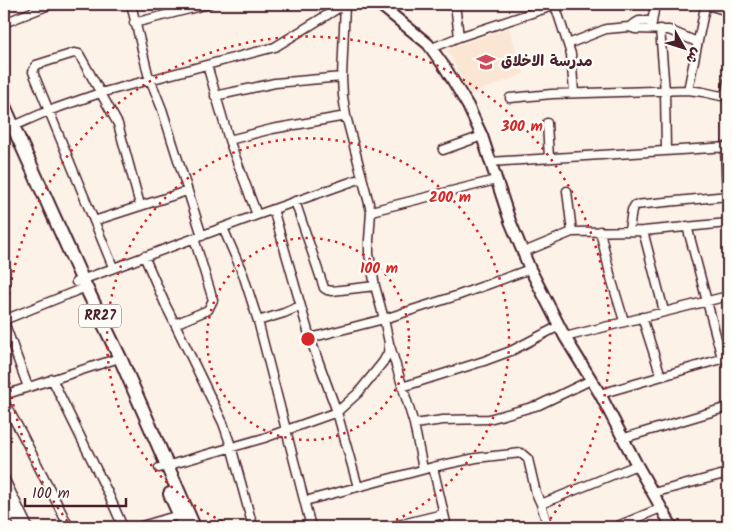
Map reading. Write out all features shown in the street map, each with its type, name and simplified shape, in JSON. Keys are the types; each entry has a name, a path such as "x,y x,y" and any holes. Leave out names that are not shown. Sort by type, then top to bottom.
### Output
{"highway":[{"name":"RR27","path":"4,106 8,126 81,284 113,360 163,467 194,527"},
{"name":"RR27","path":"81,284 121,360 182,521"}],"street":[{"path":"27,4 30,13"},
{"path":"4,23 52,4"},
{"path":"131,4 134,23 150,80 162,109 187,191 212,300 208,310 175,324"},
{"path":"134,23 209,4"},
{"path":"8,126 100,93 275,46 345,4"},
{"path":"345,4 342,76 346,116 372,211 368,240 369,254 389,343 414,424 423,469"},
{"path":"379,4 432,48 464,99 482,136 510,221 530,269 565,337 600,394 672,527"},
{"path":"455,4 458,36"},
{"path":"432,48 458,36 557,4 573,67 574,93"},
{"path":"651,30 655,4"},
{"path":"688,90 705,7 707,5 723,8"},
{"path":"568,44 606,29 629,27 640,21 652,21"},
{"path":"629,27 635,30 660,29 676,32 697,42"},
{"path":"660,29 665,91 666,150"},
{"path":"113,267 33,72 36,65 76,53 79,54 118,124 140,205"},
{"path":"206,65 229,140 257,215"},
{"path":"215,96 275,83 342,76"},
{"path":"510,98 574,93 688,90 721,96 726,92 728,81"},
{"path":"229,140 272,129 346,116"},
{"path":"547,122 549,158"},
{"path":"443,150 482,136"},
{"path":"490,162 726,147 728,196 635,205 632,210 629,230"},
{"path":"28,387 4,321 113,267 362,178"},
{"path":"372,211 496,180"},
{"path":"94,221 187,191"},
{"path":"567,191 572,232"},
{"path":"295,201 324,288 332,291 375,286"},
{"path":"272,209 310,338 337,412 358,487"},
{"path":"524,252 572,232 643,231 728,223"},
{"path":"600,394 725,358 707,302 687,226"},
{"path":"223,228 243,274 258,321 311,527"},
{"path":"600,231 624,321"},
{"path":"643,231 664,311"},
{"path":"144,256 212,400 231,446 253,527"},
{"path":"310,338 384,319 459,295 530,269"},
{"path":"565,337 728,296"},
{"path":"258,321 300,306"},
{"path":"642,318 661,376"},
{"path":"402,387 484,361 559,326"},
{"path":"163,467 264,438 337,412 358,393 383,362 388,353 389,343"},
{"path":"4,395 52,378 113,360"},
{"path":"52,378 123,527"},
{"path":"414,424 443,420 488,419 539,405 592,380"},
{"path":"4,402 69,527"},
{"path":"624,438 728,407"},
{"path":"304,501 423,469 476,458 520,453 528,460 536,493 548,526 537,527"},
{"path":"541,504 637,465"},
{"path":"433,467 447,527"},
{"path":"653,493 728,473"},
{"path":"4,478 28,527"},
{"path":"4,493 20,527"},
{"path":"615,527 661,508"},
{"path":"390,527 444,514"},
{"path":"138,527 182,521"}],"shaded area":[{"name":"مدرسة الاخلاق","path":"509,28 524,74 470,94 447,49"}],"place":[{"name":"مدرسة الاخلاق","path":"486,62"}]}
